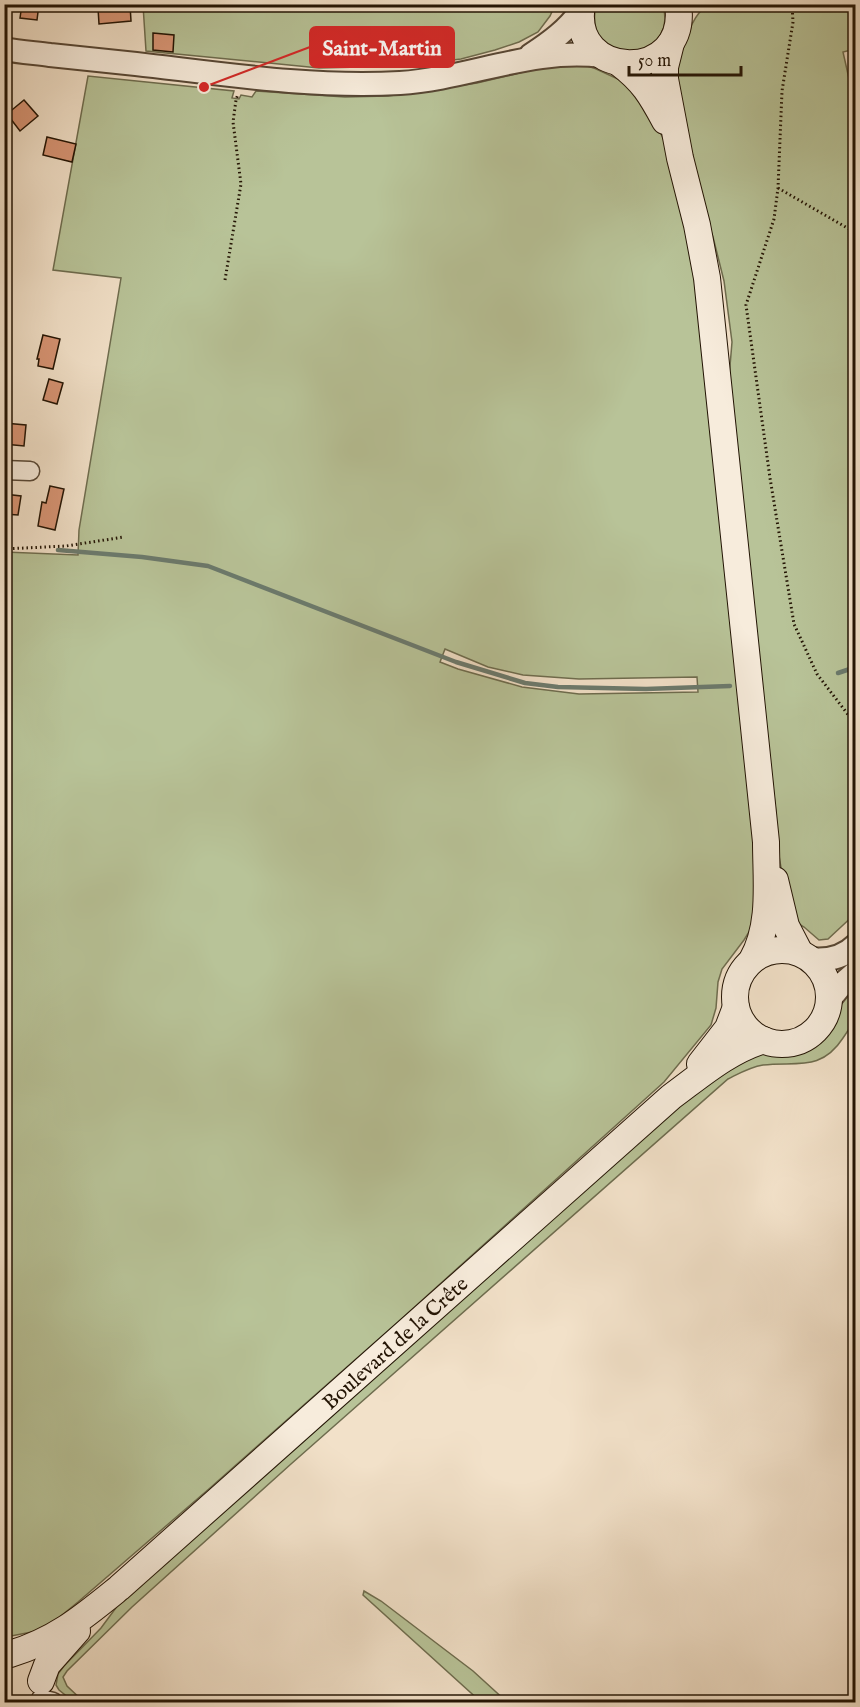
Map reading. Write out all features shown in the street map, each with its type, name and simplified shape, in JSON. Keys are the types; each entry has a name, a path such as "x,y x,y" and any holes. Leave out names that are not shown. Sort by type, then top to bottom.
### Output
{"main road":[{"path":"582,8 583,31 588,41 610,60 634,75 652,97 666,123 680,158"},
{"path":"610,60 639,64 648,61 664,50 680,18"},
{"path":"680,18 665,67 665,79 680,158 697,225 708,289 766,842 764,926 757,950 739,977 735,997 736,1007 743,1024 764,1040 780,1044 803,1039 816,1029 825,1016 829,1000 826,982 817,965 805,956 786,926 766,842"},
{"path":"752,960 760,955 780,950 805,956"},
{"name":"Boulevard de la Crête","path":"671,1097 720,1040 728,1028 736,1007"},
{"name":"Boulevard de la Crête","path":"7,1654 32,1647 85,1616 671,1097 725,1057 748,1045 764,1040"},
{"name":"Boulevard de la Crête","path":"44,1696 47,1665 119,1588"},
{"name":"Boulevard de la Crête","path":"7,1654 21,1657 37,1670 44,1696"}],"street":[{"path":"523,59 553,41 571,25 582,8"},
{"path":"4,48 247,76 363,84 432,80 523,59 567,53 610,60"},
{"path":"4,470 30,471"},
{"path":"805,956 834,958 848,952 855,945"},
{"path":"829,1000 855,972"}],"path":[{"path":"792,4 793,22 782,91 778,188 774,219 746,305 770,478 794,624 817,674 855,725"},
{"path":"225,280 241,184 233,122 236,100 247,76"},
{"path":"778,188 855,233"},
{"path":"4,549 66,546 124,537"}],"green space":[{"path":"143,5 555,5 538,32 519,42 495,50 461,59 403,66 319,68 146,51"},
{"path":"596,5 662,5 664,27 657,41 644,50 633,52 612,47 604,43 598,34 595,22"},
{"path":"711,5 855,5 855,49 843,52 856,110 856,913 828,939 819,940 796,922 786,898 774,825 776,813 728,390 732,342 724,281 704,212 675,71 695,18"},
{"path":"579,64 618,79 646,100 669,152 692,250 757,837 754,924 722,969 711,1025 664,1082 399,1321 78,1602 51,1624 37,1631 6,1637 5,552 78,555 79,530 121,278 53,270 88,76 234,91 232,98 239,99 241,95 252,97 256,91 345,97 388,96 477,83 540,68","holes":["445,649 488,667 523,675 579,679 697,677 698,692 579,694 522,687 440,662"]},
{"path":"855,980 855,1017 835,1049 826,1056 807,1063 758,1066 728,1079 132,1607 63,1677 67,1686 84,1702 74,1702 59,1690 56,1685 58,1674 101,1628 121,1601 710,1077 763,1052 779,1055 794,1054 811,1047 824,1037 831,1026 842,997"},
{"path":"364,1591 381,1601 473,1671 507,1702 481,1702 363,1595"}],"building":[{"path":"22,4 39,4 37,20 20,18"},
{"path":"130,5 131,21 99,24 98,8"},
{"path":"153,33 174,35 173,52 153,50"},
{"path":"24,100 38,116 20,131 7,114"},
{"path":"47,137 76,144 72,162 43,155"},
{"path":"43,335 60,339 53,369 38,366 39,359 37,359"},
{"path":"49,379 63,383 57,404 43,400"},
{"path":"4,423 26,425 24,446 4,444"},
{"path":"50,486 64,489 55,530 38,526 42,502 46,503"},
{"path":"4,494 21,496 18,515 4,514"}],"waterway":[{"path":"58,550 142,557 208,566 456,662 525,683 558,687 646,689 730,686"},
{"path":"838,673 856,667"}],"place":[{"name":"Saint-Martin","path":"204,87"}]}
